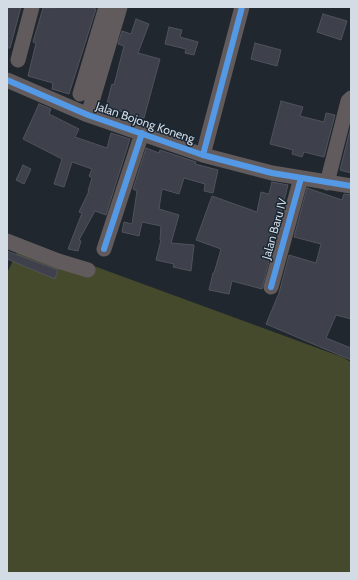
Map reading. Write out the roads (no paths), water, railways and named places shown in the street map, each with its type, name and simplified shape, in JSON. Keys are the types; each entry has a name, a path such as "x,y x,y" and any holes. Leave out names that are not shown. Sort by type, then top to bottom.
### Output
{"street":[{"path":"18,60 32,7"},
{"path":"80,94 106,7"},
{"path":"88,114 120,7"},
{"path":"203,155 242,7"},
{"name":"Jalan Bojong Koneng","path":"7,80 88,114 203,155 301,178 351,186"},
{"path":"327,183 348,101 351,98"},
{"path":"104,250 142,133"},
{"name":"Jalan Baru IV","path":"271,287 301,178"},
{"path":"7,241 58,261 88,270"}]}
